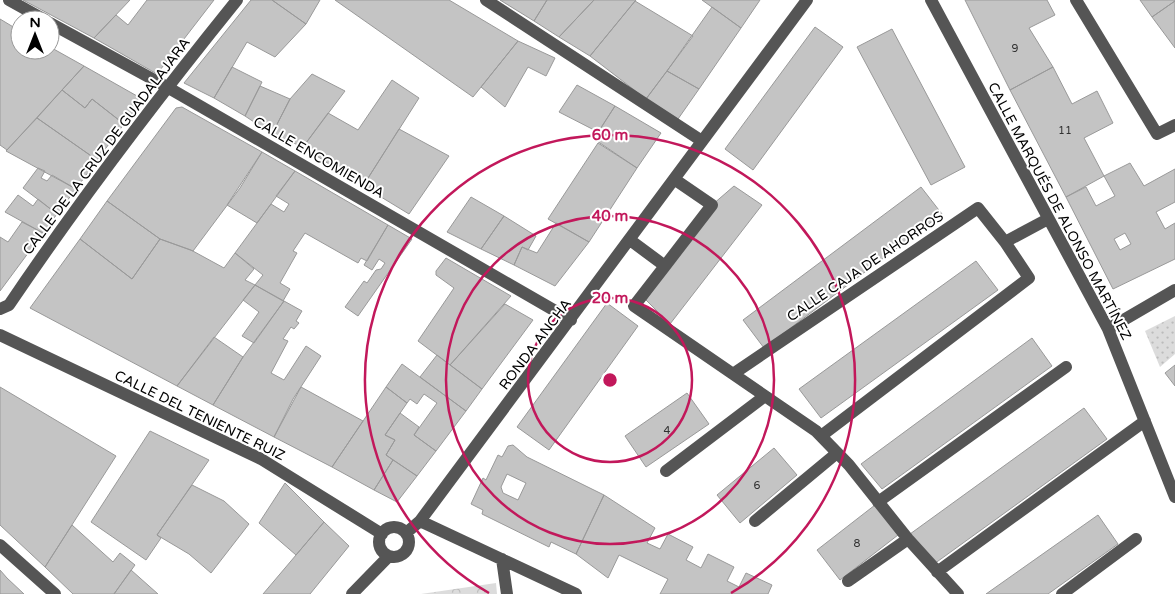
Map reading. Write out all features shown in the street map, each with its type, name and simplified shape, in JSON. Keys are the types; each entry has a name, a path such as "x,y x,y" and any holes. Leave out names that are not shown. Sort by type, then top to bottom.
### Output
{"street":[{"path":"9,0 27,10"},
{"name":"CALLE DE LA CRUZ DE GUADALAJARA","path":"0,309 9,305 64,224 167,87 237,0"},
{"path":"486,0 702,141"},
{"name":"RONDA ANCHA","path":"406,533 420,521 807,0"},
{"name":"CALLE MARQUÉS DE ALONSO MARTÍNEZ","path":"931,0 1108,329 1175,497"},
{"path":"1076,0 1157,134 1175,125"},
{"name":"CALLE ENCOMIENDA","path":"60,28 167,87 571,320"},
{"path":"674,179 712,205 634,306 821,436 958,594"},
{"name":"CALLE CAJA DE AHORROS","path":"732,374 978,208 1005,242 1029,278 821,436"},
{"path":"1005,242 1048,218"},
{"path":"630,240 665,266"},
{"path":"1108,329 1175,290"},
{"name":"CALLE DEL TENIENTE RUIZ","path":"0,335 261,459 382,534"},
{"path":"878,502 1066,367"},
{"path":"666,471 766,396"},
{"path":"937,572 1145,422"},
{"path":"755,521 837,453"},
{"path":"420,521 576,594"},
{"path":"394,527 406,533 409,542 406,551 399,556 389,556 380,547 382,534 394,527"},
{"path":"848,581 908,538"},
{"path":"1062,594 1136,539"},
{"path":"0,545 55,594"},
{"path":"352,594 365,588 389,556"},
{"path":"502,558 507,594"}],"green space":[{"path":"1175,316 1175,354 1160,367 1145,331"},
{"path":"496,583 497,594 421,594"}],"building":[{"path":"23,0 130,0 94,38 60,20 60,10 42,10"},
{"path":"147,0 214,0 157,74 94,38 116,15 128,25"},
{"path":"251,0 272,0 306,24 275,57 247,42 214,98 184,83"},
{"path":"272,0 320,0 306,24"},
{"path":"335,0 449,0 518,41 473,97"},
{"path":"500,0 547,0 534,21"},
{"path":"547,0 594,0 559,37 534,21"},
{"path":"594,0 636,0 590,56 559,37"},
{"path":"702,0 760,0 741,28"},
{"path":"965,0 1047,0 1055,15 1029,28 1053,67 1010,90"},
{"path":"1140,0 1175,0 1175,1 1152,17"},
{"path":"635,1 693,36 646,99 590,56"},
{"path":"1175,1 1175,48 1152,17"},
{"path":"712,7 741,28 699,89 667,71"},
{"path":"0,19 10,25 10,60 60,60 60,53 84,66 7,150 0,145"},
{"path":"815,27 843,47 753,170 725,149"},
{"path":"892,29 965,167 931,185 857,47"},
{"path":"518,41 555,58 546,76 528,67 505,107 481,87"},
{"path":"84,66 137,96 139,104 124,124 92,99 85,108 62,90"},
{"path":"232,67 262,82 245,116 214,98"},
{"path":"1053,67 1072,104 1097,91 1113,123 1084,138 1104,176 1066,197 1010,90"},
{"path":"667,71 699,89 678,119 646,99"},
{"path":"312,74 345,91 303,147 272,134 290,99"},
{"path":"392,80 419,98 363,186 303,147 328,113 358,130"},
{"path":"577,85 615,106 598,132 559,112"},
{"path":"260,86 290,99 272,134 245,116"},
{"path":"62,90 85,108 92,99 124,124 97,160 37,118"},
{"path":"615,106 661,133 637,168 594,139"},
{"path":"182,107 262,152 240,188 193,251 160,239 107,201 176,108"},
{"path":"37,118 97,160 76,189 6,151"},
{"path":"399,129 449,156 409,214 363,186"},
{"path":"598,143 637,168 589,242 548,219"},
{"path":"262,152 295,171 257,223 227,205"},
{"path":"1130,163 1144,186 1175,169 1175,202 1156,212 1165,229 1175,223 1175,259 1113,289 1066,197 1086,187 1096,206 1115,196 1104,176","holes":["1125,233 1131,244 1120,250 1114,239"]},
{"path":"38,168 45,171 41,178 47,181 52,175 76,189 57,214 23,188"},
{"path":"295,171 388,225 367,261 361,258 358,263 305,233 293,251 297,253 280,283 290,289 283,301 255,285 263,275 235,253 271,204 284,212 289,204 276,196"},
{"path":"734,186 762,205 670,324 646,300 712,205"},
{"path":"921,187 942,214 764,348 743,320"},
{"path":"18,195 33,206 38,199 57,214 43,233 5,212"},
{"path":"471,197 504,216 481,249 447,232"},
{"path":"107,201 160,239 132,279 80,239"},
{"path":"504,216 536,236 528,250 522,247 514,265 481,249"},
{"path":"22,222 43,233 0,291 0,237 8,242"},
{"path":"556,223 589,242 555,286 514,265 522,247 537,253"},
{"path":"388,225 412,239 358,316 345,307 364,281 367,283 376,270 381,269 385,263 379,259 372,270 364,265"},
{"path":"80,239 132,279 160,239 191,250 224,268 235,253 254,269 245,280 255,285 177,386 30,308"},
{"path":"446,258 511,296 450,365 418,341 454,288 436,275 436,271"},
{"path":"976,261 998,290 821,418 799,389"},
{"path":"255,285 284,301 254,343 242,336 259,312 243,300"},
{"path":"284,301 302,311 296,321 299,323 294,329 291,327 283,339 288,341 271,373 284,380 306,346 321,356 293,399 274,437 213,405 243,357"},
{"path":"607,303 638,326 549,450 517,427"},
{"path":"505,304 533,320 482,389 450,365"},
{"path":"214,337 243,357 213,405 177,386"},
{"path":"1032,338 1052,366 882,489 861,464"},
{"path":"437,355 482,389 466,411 420,377"},
{"path":"402,364 466,411 436,451 414,435 437,403 424,394 417,404 410,399 407,403 386,387"},
{"path":"1175,365 1175,386 1165,373"},
{"path":"0,387 116,456 45,567 0,525"},
{"path":"301,387 363,421 332,467 274,437"},
{"path":"386,387 407,403 385,435 395,440 386,455 393,460 374,490 332,467"},
{"path":"687,393 709,424 646,467 625,436"},
{"path":"1084,408 1107,439 934,564 910,534"},
{"path":"400,413 419,427 414,435 436,451 417,476 386,455 395,440 385,435"},
{"path":"150,431 209,460 157,535 161,538 146,560 91,522"},
{"path":"513,445 527,457 604,495 576,554 551,542 549,547 482,514 483,510 471,504 483,478 486,480 498,455 502,457 508,446","holes":["507,474 526,483 518,500 503,493 501,487"]},
{"path":"774,448 797,475 740,523 717,495"},
{"path":"393,460 417,476 397,502 374,490"},
{"path":"285,483 324,522 296,555 259,523"},
{"path":"192,485 224,501 249,524 211,573 189,554 157,535"},
{"path":"604,495 655,528 647,543 660,549 668,534 693,547 686,560 701,568 708,554 734,567 727,581 739,587 746,573 772,585 768,594 660,594 668,579 619,555 608,578 576,554"},
{"path":"875,505 898,535 840,580 817,550"},
{"path":"1098,515 1118,544 1048,594 986,594"},
{"path":"324,522 349,546 310,594 263,594"},
{"path":"72,525 113,562 120,553 135,565 114,594 73,594 45,567"},
{"path":"0,570 7,578 24,594 0,594"},
{"path":"131,570 158,594 114,594"}]}
